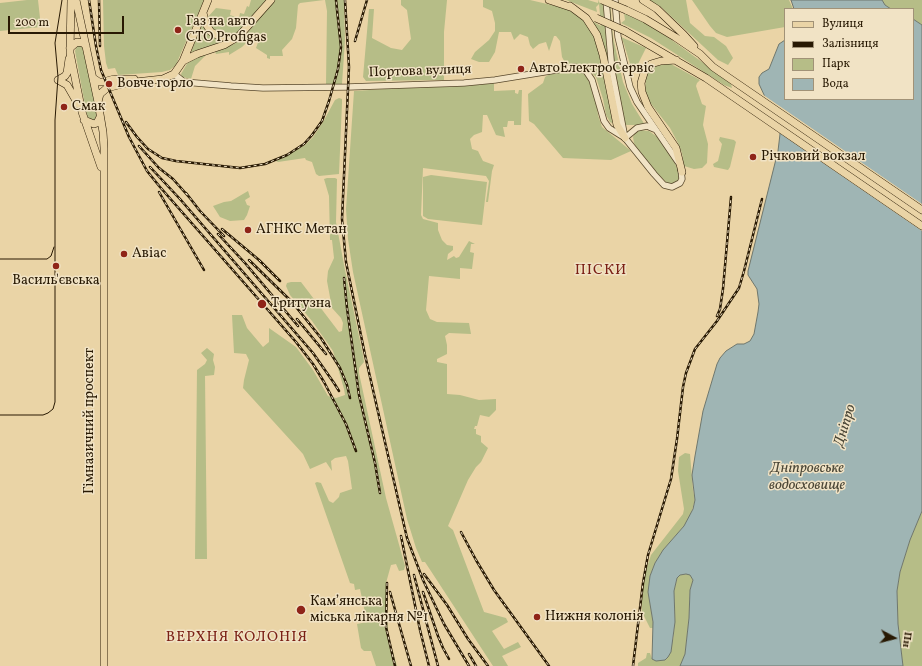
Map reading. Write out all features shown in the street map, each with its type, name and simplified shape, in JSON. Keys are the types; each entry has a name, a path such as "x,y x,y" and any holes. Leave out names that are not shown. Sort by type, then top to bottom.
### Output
{"main road":[{"path":"71,0 70,50 67,73 58,80 67,85 82,112"},
{"name":"Гімназичний проспект","path":"76,0 98,102 104,148 104,666"},
{"path":"98,102 100,94 107,88 126,83 169,78 174,74 183,61 208,0"},
{"path":"183,61 197,54 224,45 239,36 271,0"},
{"path":"549,0 570,6 625,31 706,78 922,226"},
{"path":"602,0 645,19 676,36 700,54"},
{"path":"643,0 658,9 670,20 713,67 922,210"},
{"path":"570,6 586,18 597,35 603,56 617,126 625,138"},
{"path":"203,13 206,24 211,32 216,36 225,38 239,36"},
{"path":"70,50 77,42 83,43 86,46"},
{"path":"70,50 82,112"},
{"path":"676,60 661,61 651,64 645,70 641,83 642,92 648,107 676,148 682,172"},
{"path":"93,78 99,82 122,78 152,80"},
{"name":"Гімназичний проспект","path":"82,112 97,152 103,177"},
{"path":"84,120 94,124 97,123 100,117"}],"street":[{"path":"606,0 612,71 625,138 664,185 672,187 676,186 680,183 682,172 672,152 654,129 637,102 630,87 618,37 615,0"},
{"name":"Портова вулиця","path":"174,74 184,82 263,88 464,83 494,80 575,67 581,68 589,74 596,89 604,121 609,128 625,138"},
{"path":"625,138 636,128 647,126 654,129"}],"green space":[{"path":"38,0 41,27 0,31 0,3"},
{"path":"103,0 204,0 176,65 170,70 162,72 118,75 115,68 108,69 106,63"},
{"path":"251,0 268,0 238,33 225,36 213,30 207,18 216,8 231,10 230,15 239,18 240,13 244,14 247,6 249,7"},
{"path":"274,0 324,0 300,3 298,5 296,28 292,39 282,50 283,56 270,56 270,59 267,58 267,55 256,48 260,37 254,35 242,47 229,55 229,52 216,54 215,52 234,44 246,35"},
{"path":"325,0 344,0 345,40 342,84 326,84 327,11"},
{"path":"401,0 447,0 444,32 444,80 366,81 363,77 369,9 374,9 372,38 391,48 402,50 411,39 407,10 401,5"},
{"path":"483,0 530,0 560,7 577,13 587,22 598,45 613,121 612,123 606,115 596,77 589,70 583,67 567,66 562,57 560,41 556,36 554,36 549,51 546,42 539,44 533,49 530,45 528,37 520,34 514,40 511,32 499,32 495,52 489,62 479,62 471,59 475,52 489,40 495,31 492,11 483,7"},
{"path":"566,0 588,0 598,3 598,0 604,0 607,48 611,74 601,35 592,21 601,26 599,4 596,7 597,12"},
{"path":"610,0 613,37 623,82 632,104 645,125 625,125 613,62 608,8"},
{"path":"649,0 686,0 690,23 705,36 714,37 726,46 733,58 728,65 718,60 661,7"},
{"path":"692,0 789,0 793,8 784,8 784,27 727,37 716,33"},
{"path":"882,0 922,0 922,25 914,20 914,8 890,8 885,5"},
{"path":"624,13 643,22 669,38 724,78 731,84 732,88 724,85 651,38 621,23 625,20"},
{"path":"203,21 204,25 228,40 190,55"},
{"path":"621,37 646,48 633,74 624,44"},
{"path":"80,45 84,47 97,115 94,120 87,116 75,51 77,46"},
{"path":"206,55 195,66 191,79 182,77 181,74 191,59"},
{"path":"671,64 700,80 696,86 702,104 706,106 703,125 708,144 707,163 702,168 694,169 684,166 682,153 670,128 648,100 645,91 646,75 649,70 654,67"},
{"path":"568,69 576,69 585,74 595,91 598,115 602,127 631,151 611,160 563,158 534,124 529,121 528,94 543,83 545,77 551,73 562,73"},
{"path":"494,82 494,91 515,90 515,93 518,94 519,90 522,90 521,125 514,125 514,121 508,121 507,127 503,127 505,137 496,135 487,115 483,115 482,132 474,135 470,139 472,149 478,151 483,161 494,165 488,202 486,202 489,181 486,176 423,168 421,215 423,219 438,223 438,230 442,240 447,245 453,246 453,250 448,254 447,260 454,256 456,258 459,257 469,241 475,244 471,244 470,252 474,253 472,269 460,268 460,279 429,276 426,310 430,319 437,322 469,323 471,334 449,333 445,336 447,354 437,359 437,362 447,364 447,394 460,395 479,400 496,399 496,410 489,417 480,415 477,426 475,426 474,429 476,429 476,434 481,436 481,442 488,448 481,462 468,480 448,526 453,530 484,612 506,618 508,622 492,631 504,649 518,642 521,647 502,656 508,666 493,666 425,562 422,562 416,548 407,519 353,272 348,239 346,209 354,91"},
{"path":"339,98 342,99 342,103 339,174 319,176 316,174 312,162 306,160 305,158 278,162 276,161 305,145 313,137 335,100"},
{"path":"639,130 649,131 660,139 677,168 680,177 677,183 668,184 637,149 633,137"},
{"path":"720,137 734,140 736,142 728,170 714,167 713,164 718,161 722,144 719,140"},
{"path":"431,175 487,182 482,225 428,219 423,216 423,177"},
{"path":"324,179 337,179 336,222 364,362 359,368 359,373 386,498 405,566 404,570 399,571 396,564 391,565 386,583 388,635 397,666 376,666 371,651 364,651 361,648 357,624 367,622 360,589 355,590 354,584 350,583 315,483 321,483 329,501 333,503 339,497 340,493 352,489 346,456 335,458 331,461 332,471 326,462 310,469 303,454 243,388 249,360 246,354 234,353 232,315 242,315 247,328 263,347 269,342 269,328 296,347 313,370 328,396 336,398 345,395 333,351 312,321 290,295 286,286 287,283 301,282 339,332 342,331 343,323 341,318 332,308 327,281 328,271 334,258 332,240 330,240 329,196"},
{"path":"248,191 250,197 245,200 247,205 250,206 244,220 230,221 220,217 213,206 231,201"},
{"path":"207,348 214,354 213,360 215,367 214,375 205,376 207,559 195,559 197,370 205,364 207,360 201,353"},
{"path":"685,453 690,454 695,500 690,517 663,550 655,563 650,576 648,592 654,628 650,628 642,612 641,600 644,576 651,555 683,514 684,509 678,471 679,457"},
{"path":"922,511 922,666 903,666 898,624 897,591 900,572 910,540"},
{"path":"690,574 693,580 690,590 685,654 681,666 638,666 638,663 646,658 647,653 650,653 652,659 673,640 675,622 674,591 677,578 680,575"}],"water":[{"path":"791,0 882,0 885,5 890,8 794,8"},
{"name":"Дніпровське водосховище","path":"914,20 922,25 922,511 910,540 900,572 897,591 898,624 903,666 680,666 685,654 690,590 693,580 690,575 686,574 680,575 677,578 674,591 675,622 671,652 665,660 656,661 652,659 653,622 648,592 650,576 655,563 663,550 684,526 693,509 695,500 692,475 695,456 703,411 717,364 726,351 737,344 744,344 750,341 754,334 759,304 757,289 748,275 748,271 778,151 780,134 779,127 759,84 759,77 762,73 769,69 779,44 784,41 784,100 914,100"}],"pier":[{"path":"762,94 922,204 922,231 778,132"}],"tram line":[{"path":"0,415 43,415 53,409 55,402 55,120 58,77 55,43 62,0"},
{"path":"0,259 47,259 51,256 54,247"}],"railway":[{"path":"89,0 101,70 129,137 147,171 296,342 313,364 346,424 356,451"},
{"path":"99,0 100,46"},
{"path":"126,122 148,149 162,158 176,161 240,168 265,164 287,155 304,144 312,135 322,121 329,101 338,69 341,47 336,0"},
{"path":"345,0 349,67 342,219 346,262 365,355 407,538 423,580 444,624 469,666"},
{"path":"355,41 367,0"},
{"path":"139,146 189,197"},
{"path":"150,167 180,199 313,353 339,391"},
{"path":"159,192 204,270"},
{"path":"186,193 200,211 224,236"},
{"path":"717,316 720,309 723,289 731,197"},
{"path":"633,666 643,583 648,555 671,479 686,373 695,349 717,321 739,288 762,199"},
{"path":"222,229 259,260 280,281"},
{"path":"218,234 245,263 298,326"},
{"path":"249,260 292,302 321,338 340,368 347,385 350,398"},
{"path":"344,278 359,395 375,463 380,493"},
{"path":"297,319 326,354"},
{"path":"461,532 494,590 549,666"},
{"path":"401,536 420,630 429,666"},
{"path":"424,574 488,666"},
{"path":"414,575 438,666"},
{"path":"387,583 386,627 395,666"},
{"path":"390,592 411,666"},
{"path":"423,592 438,636 449,659"},
{"path":"469,654 476,666"}],"place":[{"name":"Газ на авто СТО Profigas","path":"178,30"},
{"name":"АвтоЕлектроСервіс","path":"521,69"},
{"name":"Вовче горло","path":"109,84"},
{"name":"Смак","path":"64,107"},
{"name":"Річковий вокзал","path":"753,157"},
{"name":"АГНКС Метан","path":"248,230"},
{"name":"Авіас","path":"124,254"},
{"name":"Василь'євська","path":"56,266"},
{"name":"Тритузна","path":"262,304"},
{"name":"Кам’янська міська лікарня №1","path":"301,610"},
{"name":"Нижня колонія","path":"537,617"}],"district":[{"name":"ПІСКИ","path":"601,271"},
{"name":"ВЕРХНЯ КОЛОНІЯ","path":"237,638"}],"water label":[{"name":"Дніпро","path":"846,426"}]}
